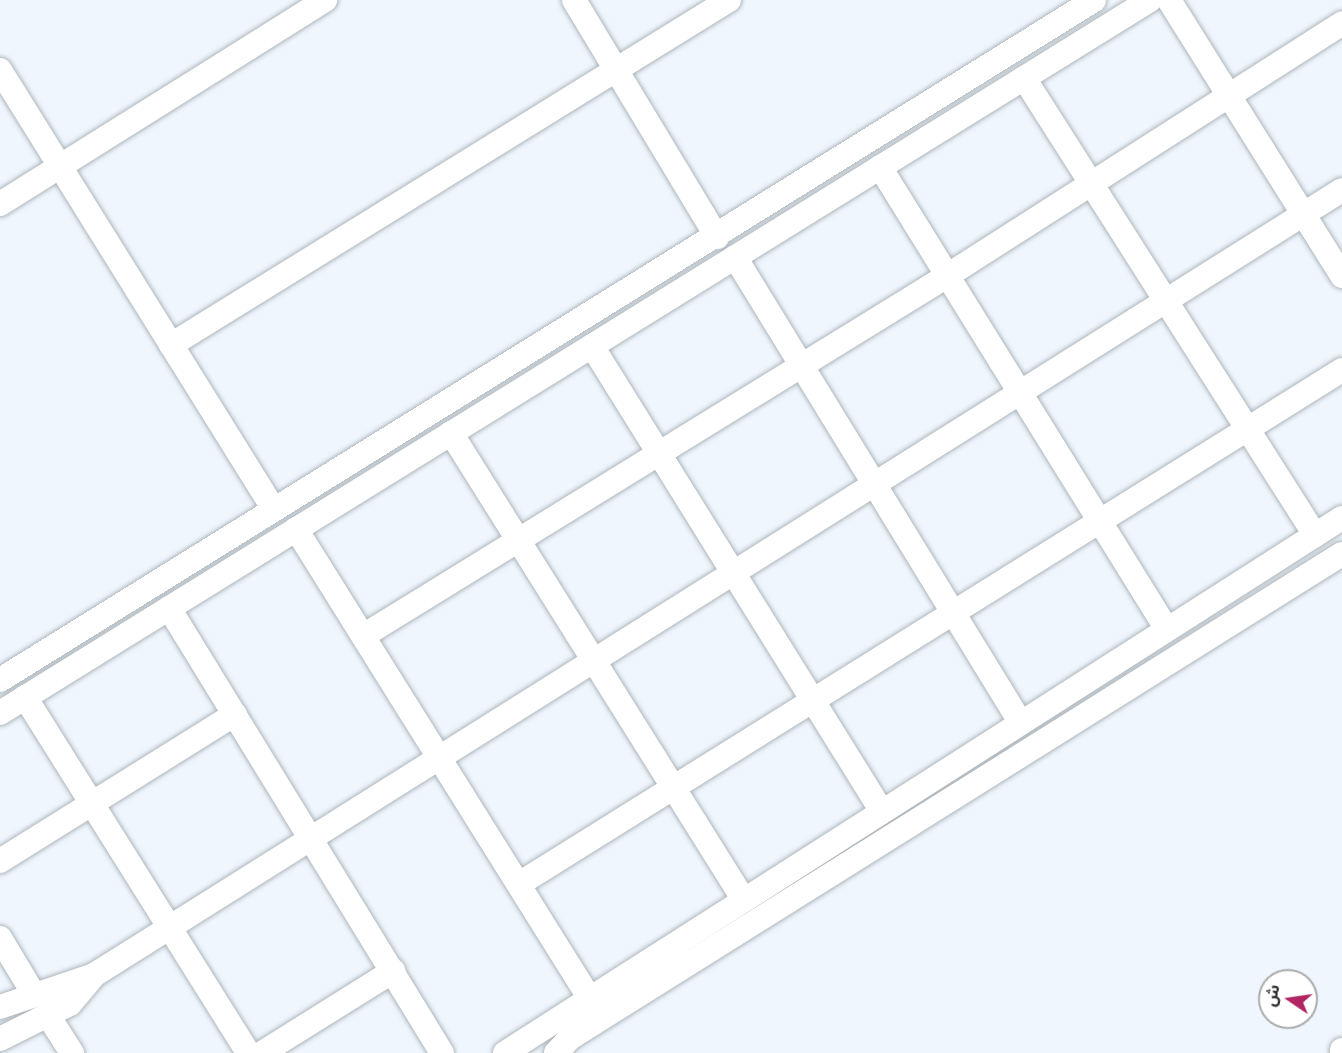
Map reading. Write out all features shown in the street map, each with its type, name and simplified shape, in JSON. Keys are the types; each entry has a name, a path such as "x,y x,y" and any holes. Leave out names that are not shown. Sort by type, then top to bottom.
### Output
{"street":[{"path":"0,204 325,0"},
{"path":"574,0 717,237"},
{"path":"171,345 618,72 729,0"},
{"path":"1,676 717,237 1094,0"},
{"path":"0,713 1150,0"},
{"path":"1169,0 1342,276"},
{"path":"363,636 518,536 947,276 1342,23"},
{"path":"0,70 273,508"},
{"path":"1024,78 1315,535"},
{"path":"880,167 1097,521 1166,628"},
{"path":"0,1007 33,993 94,975 1342,190"},
{"path":"735,257 954,609 1019,720"},
{"path":"592,346 810,700 881,810"},
{"path":"519,884 954,609 1342,370"},
{"path":"451,433 596,660 744,900"},
{"path":"506,1053 1019,720 1342,518"},
{"path":"296,530 590,999"},
{"path":"556,1053 570,1038 1342,554"},
{"path":"169,608 442,1053"},
{"path":"25,697 248,1053"},
{"path":"0,861 235,714"},
{"path":"0,938 33,993"},
{"path":"262,1053 393,971"},
{"path":"0,1038 49,1017 70,1004 94,975"},
{"path":"49,1017 72,1053"}]}
